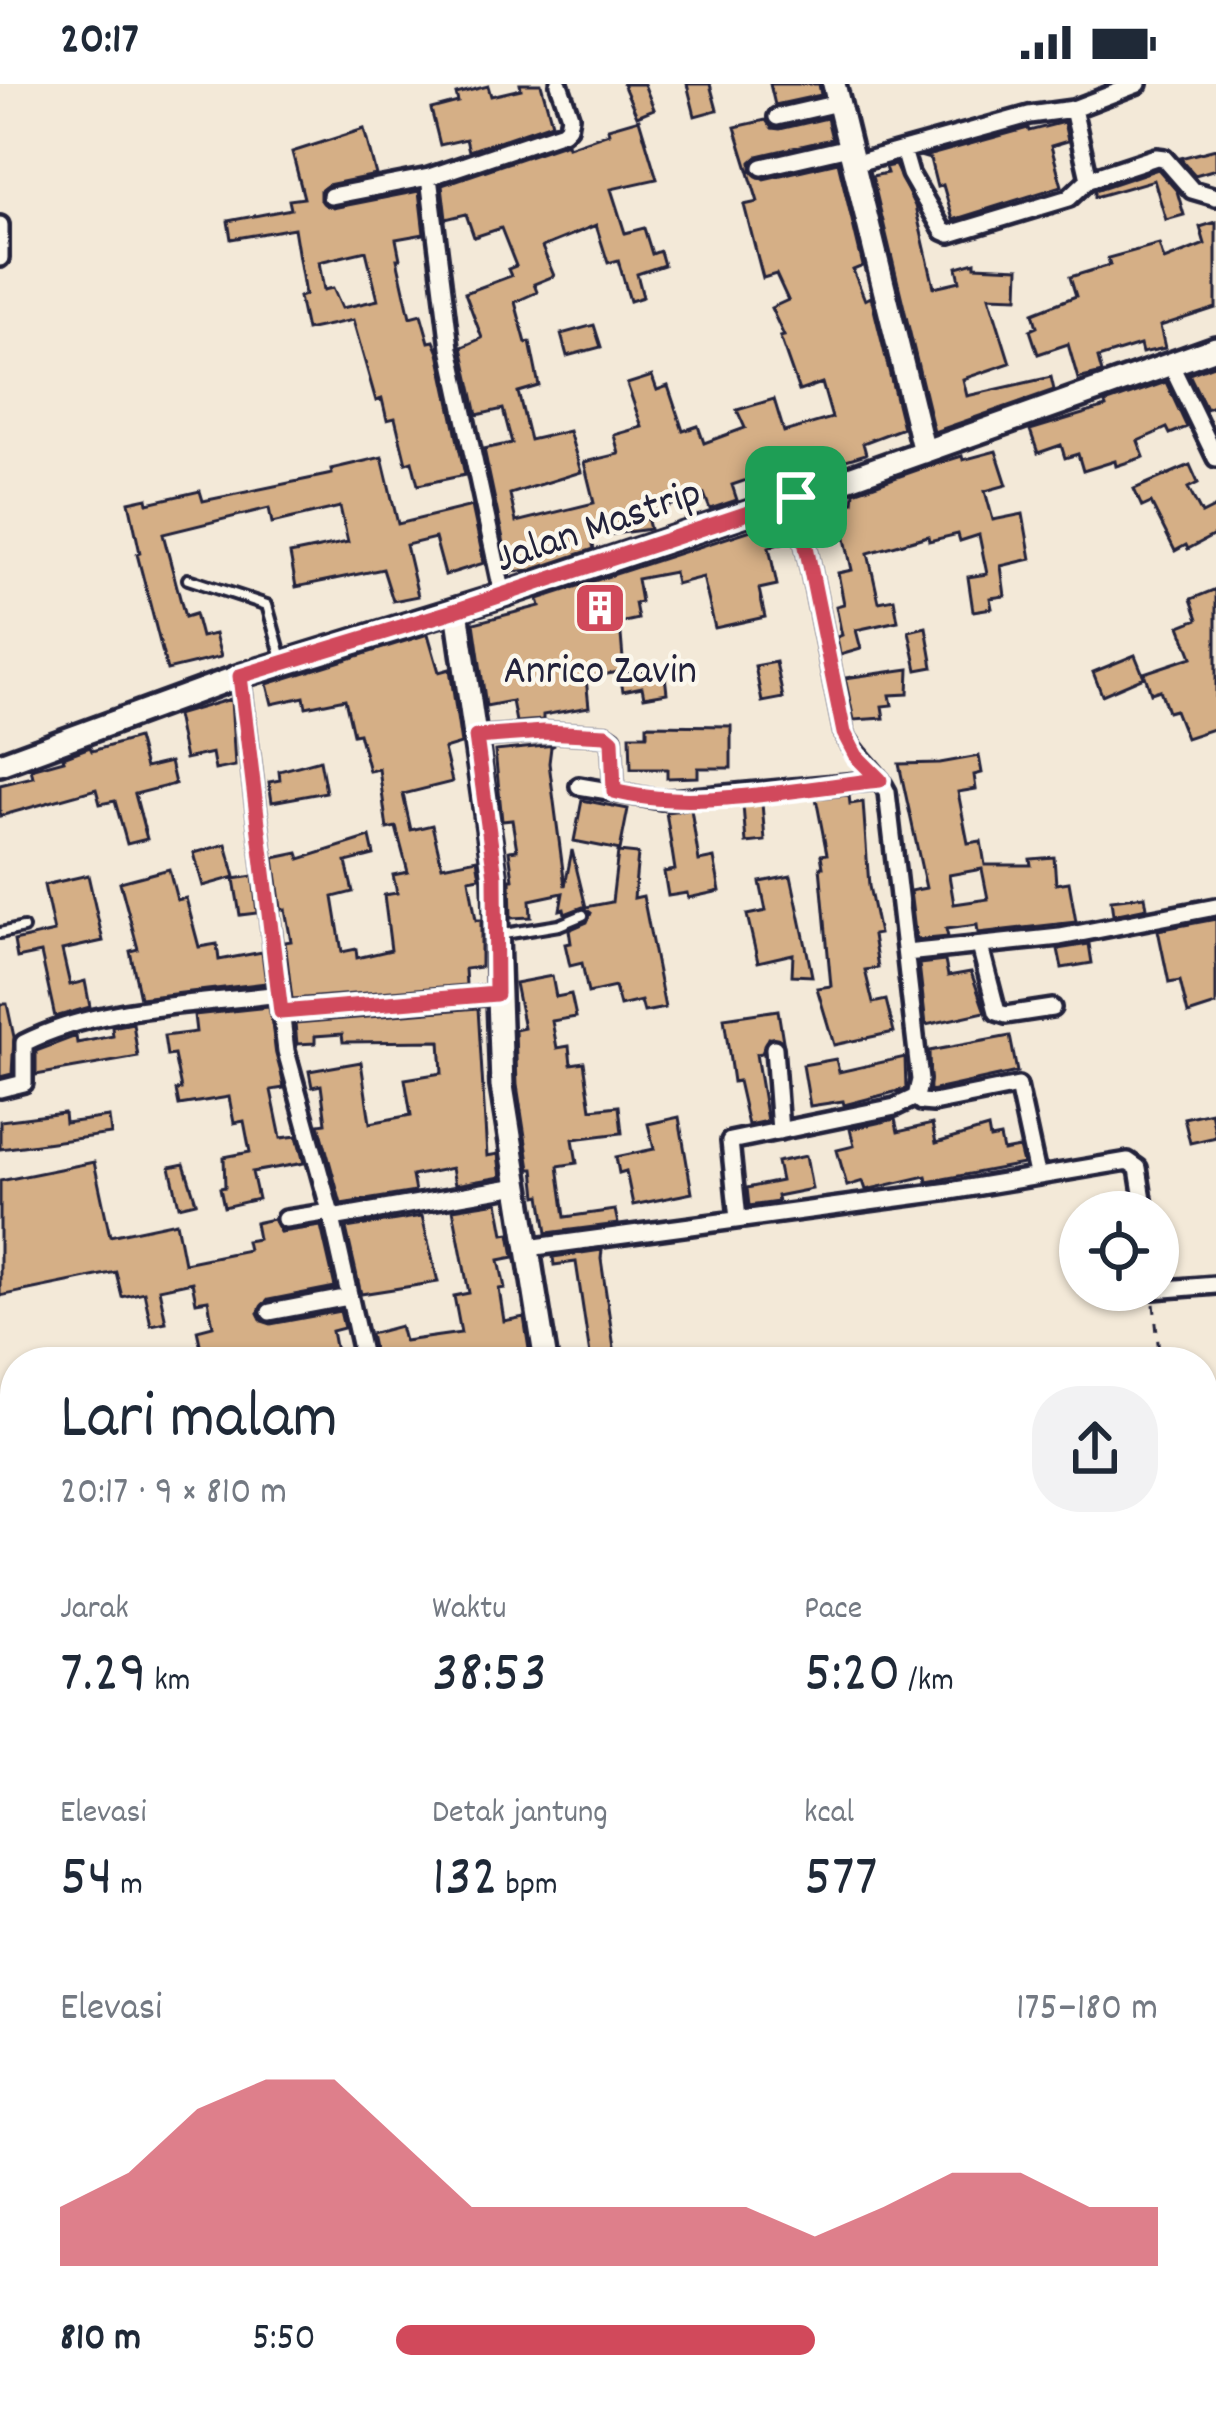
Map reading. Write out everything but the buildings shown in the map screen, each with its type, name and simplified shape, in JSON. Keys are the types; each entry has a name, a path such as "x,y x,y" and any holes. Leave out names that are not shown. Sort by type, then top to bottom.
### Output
{"main road":[{"path":"836,93 924,452"},
{"name":"Jalan Mastrip","path":"0,764 240,676 457,610 796,497 1216,348"},
{"path":"457,610 492,844 502,1086 544,1347"}],"street":[{"path":"331,196 429,176 563,132 570,116 559,84"},
{"path":"762,167 903,150 1029,115 1073,109 1138,84"},
{"path":"777,117 836,93"},
{"path":"1073,109 1089,179"},
{"path":"903,150 910,174 943,231 950,234 1070,198 1089,179 1161,156 1192,190 1216,196"},
{"path":"429,176 450,348 503,595"},
{"path":"0,225 0,258"},
{"path":"1171,365 1216,458"},
{"path":"796,497 844,733 856,756 880,780 888,800 920,1065 916,1097"},
{"path":"240,676 290,1071 332,1215 361,1347"},
{"path":"476,737 544,732 606,735 614,750 614,791"},
{"path":"579,786 661,800 880,780"},
{"path":"906,953 1060,937 1216,907"},
{"path":"980,946 998,1012 1006,1016 1052,1008"},
{"path":"0,1089 24,1083 24,1043 58,1026 279,994"},
{"path":"281,1012 496,994"},
{"path":"774,1048 780,1131"},
{"path":"916,1097 932,1103 1018,1086 1037,1174"},
{"path":"738,1219 730,1141 895,1107 916,1097"},
{"path":"529,1248 950,1191 1087,1165 1135,1163 1140,1191"},
{"path":"285,1219 518,1186"},
{"path":"1179,1289 1216,1285"},
{"path":"270,1312 349,1297"}],"lane":[{"path":"188,579 267,605 284,664"},
{"path":"496,935 559,925 583,915"},
{"path":"0,933 23,928"}],"path":[{"path":"1155,1311 1159,1347"}],"place":[{"name":"Anrico Zavin","path":"600,608"}],"route":[{"path":"796,497 844,733 856,756 880,780 642,799 614,791 614,750 606,735 544,732 476,737 495,876 496,994 281,1012 240,676 457,610 796,497"}]}
